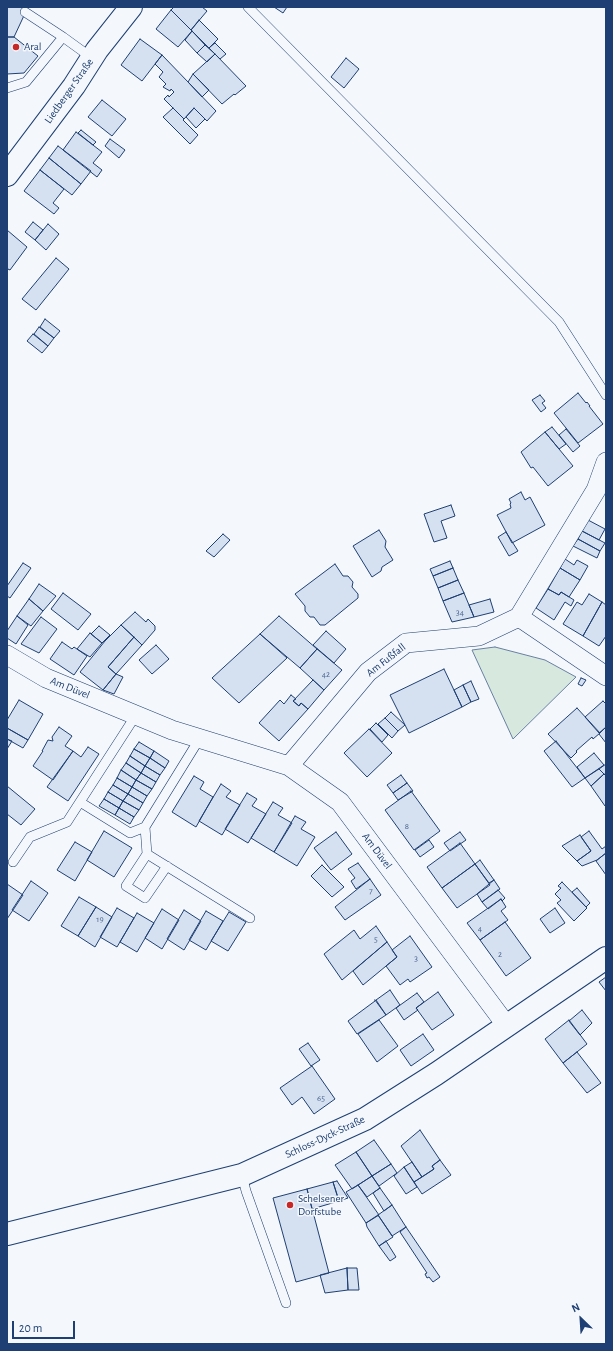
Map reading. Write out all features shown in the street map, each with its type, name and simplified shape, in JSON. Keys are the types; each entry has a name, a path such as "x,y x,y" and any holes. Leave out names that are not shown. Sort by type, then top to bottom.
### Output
{"street":[{"name":"Liedberger Straße","path":"7,175 69,92 116,24 130,7"},
{"path":"606,462 596,490 519,617 606,676"},
{"name":"Am Fußfall","path":"289,766 368,672 406,643 479,636 519,617"},
{"name":"Am Düvel","path":"7,655 46,678 172,730 289,766 340,802 507,1026"},
{"name":"Schloss-Dyck-Straße","path":"7,1234 242,1175 365,1119 507,1026 606,958"}],"lane":[{"path":"248,7 558,322 606,395"},
{"path":"25,12 92,58"},
{"path":"7,88 26,82 63,37"},
{"path":"14,862 30,837 67,822 136,715"},
{"path":"167,866 145,898 126,886 147,854 145,827 200,738"},
{"path":"80,802 130,833 145,827"},
{"path":"147,854 250,918"},
{"path":"242,1175 246,1191 286,1303"}],"shaded area":[{"path":"495,647 545,660 576,677 513,739 472,650"}],"building":[{"path":"7,7 28,7 14,37 7,37"},
{"path":"174,7 202,7 207,11 191,30 171,10"},
{"path":"274,7 287,7 283,13"},
{"path":"171,10 192,31 178,47 156,29"},
{"path":"199,20 218,39 209,48 191,30"},
{"path":"192,31 205,45 197,53 185,40"},
{"name":"Aral","path":"7,37 14,37 38,56 24,73 7,74"},
{"path":"140,39 162,55 142,81 121,65"},
{"path":"215,43 226,54 220,59 209,48"},
{"path":"205,45 215,54 207,62 197,53"},
{"path":"215,54 246,86 222,104 193,74"},
{"path":"162,55 216,111 207,121 194,108 184,119 164,99 168,95 169,97 174,92 171,89 170,91 163,87 166,84 159,77 163,72 155,64"},
{"path":"346,58 359,69 344,88 331,77"},
{"path":"193,74 209,90 202,97 188,82"},
{"path":"102,100 126,119 112,136 88,117"},
{"path":"173,108 198,135 190,144 163,117"},
{"path":"194,108 205,119 196,128 186,117"},
{"path":"81,130 96,142 93,145 78,133"},
{"path":"76,132 102,152 93,163 102,170 97,177 63,150"},
{"path":"110,139 125,150 119,158 105,146"},
{"path":"58,146 91,171 81,184 49,158"},
{"path":"49,158 81,184 72,195 40,170"},
{"path":"40,170 64,189 53,203 59,208 54,214 24,191"},
{"path":"33,222 43,230 35,240 25,232"},
{"path":"48,224 59,234 46,250 35,240"},
{"path":"7,230 27,247 10,270 8,269 7,271"},
{"path":"56,258 69,269 36,310 22,299"},
{"path":"45,319 60,331 54,338 40,327"},
{"path":"39,327 54,338 48,346 34,334"},
{"path":"33,334 48,346 42,353 27,341"},
{"path":"578,393 586,403 587,402 603,424 578,443 554,413"},
{"path":"540,395 545,401 542,403 546,408 541,412 532,400"},
{"path":"552,427 566,444 559,449 545,432"},
{"path":"566,429 580,446 573,452 559,435"},
{"path":"545,432 573,466 548,486 533,467 531,468 521,452"},
{"path":"521,492 525,500 530,497 545,525 512,543 497,515 511,508 509,499"},
{"path":"451,505 455,516 441,521 447,538 434,542 424,514"},
{"path":"588,520 605,529 599,540 582,531"},
{"path":"379,530 386,541 385,547 393,560 382,567 381,571 372,577 353,546"},
{"path":"582,531 605,543 600,551 578,539"},
{"path":"506,532 518,551 509,556 498,537"},
{"path":"223,534 230,540 214,557 206,551"},
{"path":"578,539 600,551 597,558 573,546"},
{"path":"565,559 574,565 577,560 588,566 580,580 560,568"},
{"path":"450,561 453,568 433,576 430,569"},
{"path":"23,563 31,568 10,598 7,596 7,586"},
{"path":"335,564 343,576 348,576 353,582 352,587 358,594 358,598 325,625 320,625 314,617 310,617 305,611 305,606 295,594"},
{"path":"453,568 458,580 438,588 433,576"},
{"path":"560,568 580,580 569,597 561,592 559,595 548,589"},
{"path":"458,580 464,593 443,601 438,588"},
{"path":"39,584 56,596 43,611 29,599"},
{"path":"548,589 559,595 561,592 574,600 571,606 565,602 554,620 536,608"},
{"path":"63,593 91,614 78,630 51,609"},
{"path":"464,593 474,617 452,622 443,601"},
{"path":"589,594 602,602 583,636 563,624 577,602 582,605"},
{"path":"29,599 43,611 31,626 17,616"},
{"path":"490,599 494,612 474,617 469,605"},
{"path":"602,602 606,605 606,636 599,646 583,636"},
{"path":"135,612 146,622 148,619 155,626 155,630 142,645 121,625"},
{"path":"17,616 28,625 16,644 7,638 7,631"},
{"path":"279,616 317,649 300,668 260,634"},
{"path":"41,617 57,629 39,653 21,644"},
{"path":"121,625 134,637 108,667 116,674 103,690 80,672 105,641"},
{"path":"99,626 110,635 102,643 91,634"},
{"path":"326,631 346,649 334,663 313,645"},
{"path":"90,633 102,643 90,657 77,649"},
{"path":"260,634 287,658 239,703 212,678"},
{"path":"134,637 142,645 116,674 108,667"},
{"path":"62,642 72,649 74,647 87,656 74,675 50,659"},
{"path":"156,645 169,659 152,674 139,660"},
{"path":"317,649 342,670 324,690 300,668"},
{"path":"444,669 462,707 409,733 390,695"},
{"path":"116,674 123,677 114,694 103,690"},
{"path":"581,678 586,680 582,686 578,684"},
{"path":"313,680 324,690 308,709 301,703 299,706 293,701"},
{"path":"471,681 479,699 471,702 463,685"},
{"path":"463,685 471,702 462,707 454,690"},
{"path":"291,695 296,699 293,701 299,706 301,703 308,709 279,741 259,723 280,700 284,704"},
{"path":"19,700 43,714 28,740 7,728 7,720"},
{"path":"603,701 606,704 606,727 599,733 585,717"},
{"path":"577,708 600,733 593,739 592,737 576,751 577,752 571,758 548,734"},
{"path":"391,712 405,725 398,731 385,718"},
{"path":"385,718 398,731 392,738 378,724"},
{"path":"376,723 388,735 382,742 370,729"},
{"path":"59,727 72,736 65,746 73,751 53,780 33,766 48,740 53,741 52,737"},
{"path":"606,727 606,743 599,734"},
{"path":"7,728 28,740 23,748 7,739"},
{"path":"369,729 392,753 367,777 344,753"},
{"path":"7,739 12,741 7,749"},
{"path":"556,741 585,778 572,787 544,751"},
{"path":"139,742 154,751 150,758 134,749"},
{"path":"88,747 99,754 68,801 47,787 73,751 81,757"},
{"path":"134,749 150,758 145,766 130,756"},
{"path":"154,751 169,761 165,768 150,758"},
{"path":"594,753 604,765 585,778 577,767"},
{"path":"130,756 145,766 141,773 126,763"},
{"path":"150,758 165,768 160,775 145,766"},
{"path":"126,763 141,773 136,780 121,770"},
{"path":"606,764 606,776 599,769"},
{"path":"145,766 160,775 156,782 141,773"},
{"path":"599,769 604,774 591,786 585,778"},
{"path":"121,770 136,780 132,787 117,778"},
{"path":"141,773 156,782 152,789 136,780"},
{"path":"604,774 606,776 605,806 591,786"},
{"path":"401,775 407,783 393,793 387,785"},
{"path":"194,776 204,782 200,789 213,797 196,827 172,812"},
{"path":"117,778 132,787 128,794 113,785"},
{"path":"136,780 152,789 147,796 132,787"},
{"path":"407,783 413,791 398,800 393,793"},
{"path":"221,784 231,791 226,797 240,805 222,835 199,821"},
{"path":"113,785 128,794 123,801 108,792"},
{"path":"7,786 35,809 21,825 7,814"},
{"path":"132,787 147,796 143,803 128,794"},
{"path":"411,791 440,831 414,850 385,810"},
{"path":"108,792 123,801 119,808 104,799"},
{"path":"247,793 257,799 252,806 266,814 248,843 225,829"},
{"path":"128,794 143,803 139,810 123,801"},
{"path":"104,799 119,808 115,815 99,806"},
{"path":"123,801 139,810 134,817 119,808"},
{"path":"273,802 283,808 278,815 292,823 274,852 251,838"},
{"path":"119,808 134,817 130,824 115,815"},
{"path":"295,816 306,822 301,829 315,837 297,866 274,852"},
{"path":"104,831 132,848 114,877 87,860"},
{"path":"589,831 602,849 606,846 606,853 597,860 582,866 577,861 591,851 581,837"},
{"path":"336,832 352,854 331,870 314,848"},
{"path":"460,832 466,840 450,851 444,843"},
{"path":"580,835 591,851 577,861 562,846"},
{"path":"429,840 434,847 420,857 415,850"},
{"path":"75,842 92,852 75,881 57,870"},
{"path":"460,843 475,864 442,888 427,867"},
{"path":"606,853 606,875 596,861"},
{"path":"480,860 494,880 489,883 475,864"},
{"path":"358,863 370,879 356,889 351,881 355,878 348,869"},
{"path":"475,864 490,885 457,908 442,888"},
{"path":"322,865 344,887 332,897 311,876"},
{"path":"370,879 381,895 345,920 335,907"},
{"path":"494,880 500,889 482,902 477,894"},
{"path":"31,881 48,893 29,921 12,910"},
{"path":"562,882 587,908 574,921 557,903 561,900 555,894 561,888 558,886"},
{"path":"7,884 23,895 7,919"},
{"path":"577,888 590,903 586,907 572,892"},
{"path":"498,890 505,898 502,901 501,899 488,909 482,902"},
{"path":"79,897 96,907 78,936 61,926"},
{"path":"501,899 506,907 501,911 508,920 480,940 467,923"},
{"path":"96,907 112,917 95,947 78,936"},
{"path":"117,908 134,918 117,947 100,937"},
{"path":"555,908 565,923 550,933 540,919"},
{"path":"162,909 179,920 162,949 145,938"},
{"path":"184,910 201,921 184,950 167,939"},
{"path":"206,911 223,921 206,950 189,940"},
{"path":"229,912 246,922 228,951 211,941"},
{"path":"137,913 154,923 137,952 120,942"},
{"path":"505,922 531,958 506,976 480,940"},
{"path":"376,926 387,942 342,980 324,954 354,930 360,939"},
{"path":"410,936 432,967 410,982 408,979 400,985 386,966 397,957 392,950"},
{"path":"387,942 397,957 363,985 353,971"},
{"path":"606,977 606,991 599,982"},
{"path":"390,990 400,1005 386,1015 376,1000"},
{"path":"438,992 454,1015 432,1030 416,1008"},
{"path":"417,993 424,1002 416,1008 418,1010 404,1020 396,1008"},
{"path":"375,1000 386,1015 357,1034 348,1021"},
{"path":"582,1010 592,1023 580,1035 569,1021"},
{"path":"379,1020 398,1046 377,1062 358,1034"},
{"path":"569,1020 587,1044 563,1063 545,1039"},
{"path":"423,1034 434,1050 411,1066 400,1050"},
{"path":"308,1043 320,1060 311,1066 299,1049"},
{"path":"577,1052 601,1083 587,1093 563,1063"},
{"path":"312,1066 335,1099 314,1114 302,1097 292,1105 280,1088"},
{"path":"420,1130 440,1160 432,1166 434,1169 422,1177 401,1146"},
{"path":"374,1140 391,1164 372,1176 356,1152"},
{"path":"356,1152 372,1176 352,1189 335,1165"},
{"path":"440,1160 451,1175 422,1194 414,1182 434,1169 432,1166"},
{"path":"412,1162 422,1177 414,1182 404,1167"},
{"path":"391,1164 397,1173 379,1186 372,1176"},
{"path":"404,1167 417,1187 406,1194 394,1176"},
{"path":"372,1176 380,1188 367,1197 358,1185"},
{"path":"337,1181 348,1198 339,1201 333,1182"},
{"path":"333,1182 339,1201 312,1209 307,1189"},
{"path":"358,1185 379,1215 366,1223 346,1192"},
{"path":"380,1188 392,1205 384,1211 373,1193"},
{"path":"307,1189 329,1273 296,1282 273,1198"},
{"path":"392,1205 406,1227 392,1236 378,1215"},
{"path":"378,1215 393,1237 379,1246 366,1223"},
{"path":"406,1227 440,1277 433,1282 429,1277 427,1278 425,1274 427,1273 400,1232"},
{"path":"386,1241 396,1257 390,1261 379,1246"},
{"path":"347,1268 357,1268 359,1290 348,1290"},
{"path":"347,1268 348,1290 325,1293 320,1275"}],"place":[{"name":"Aral","path":"16,47"},
{"name":"Schelsener Dorfstube","path":"290,1205"}]}
